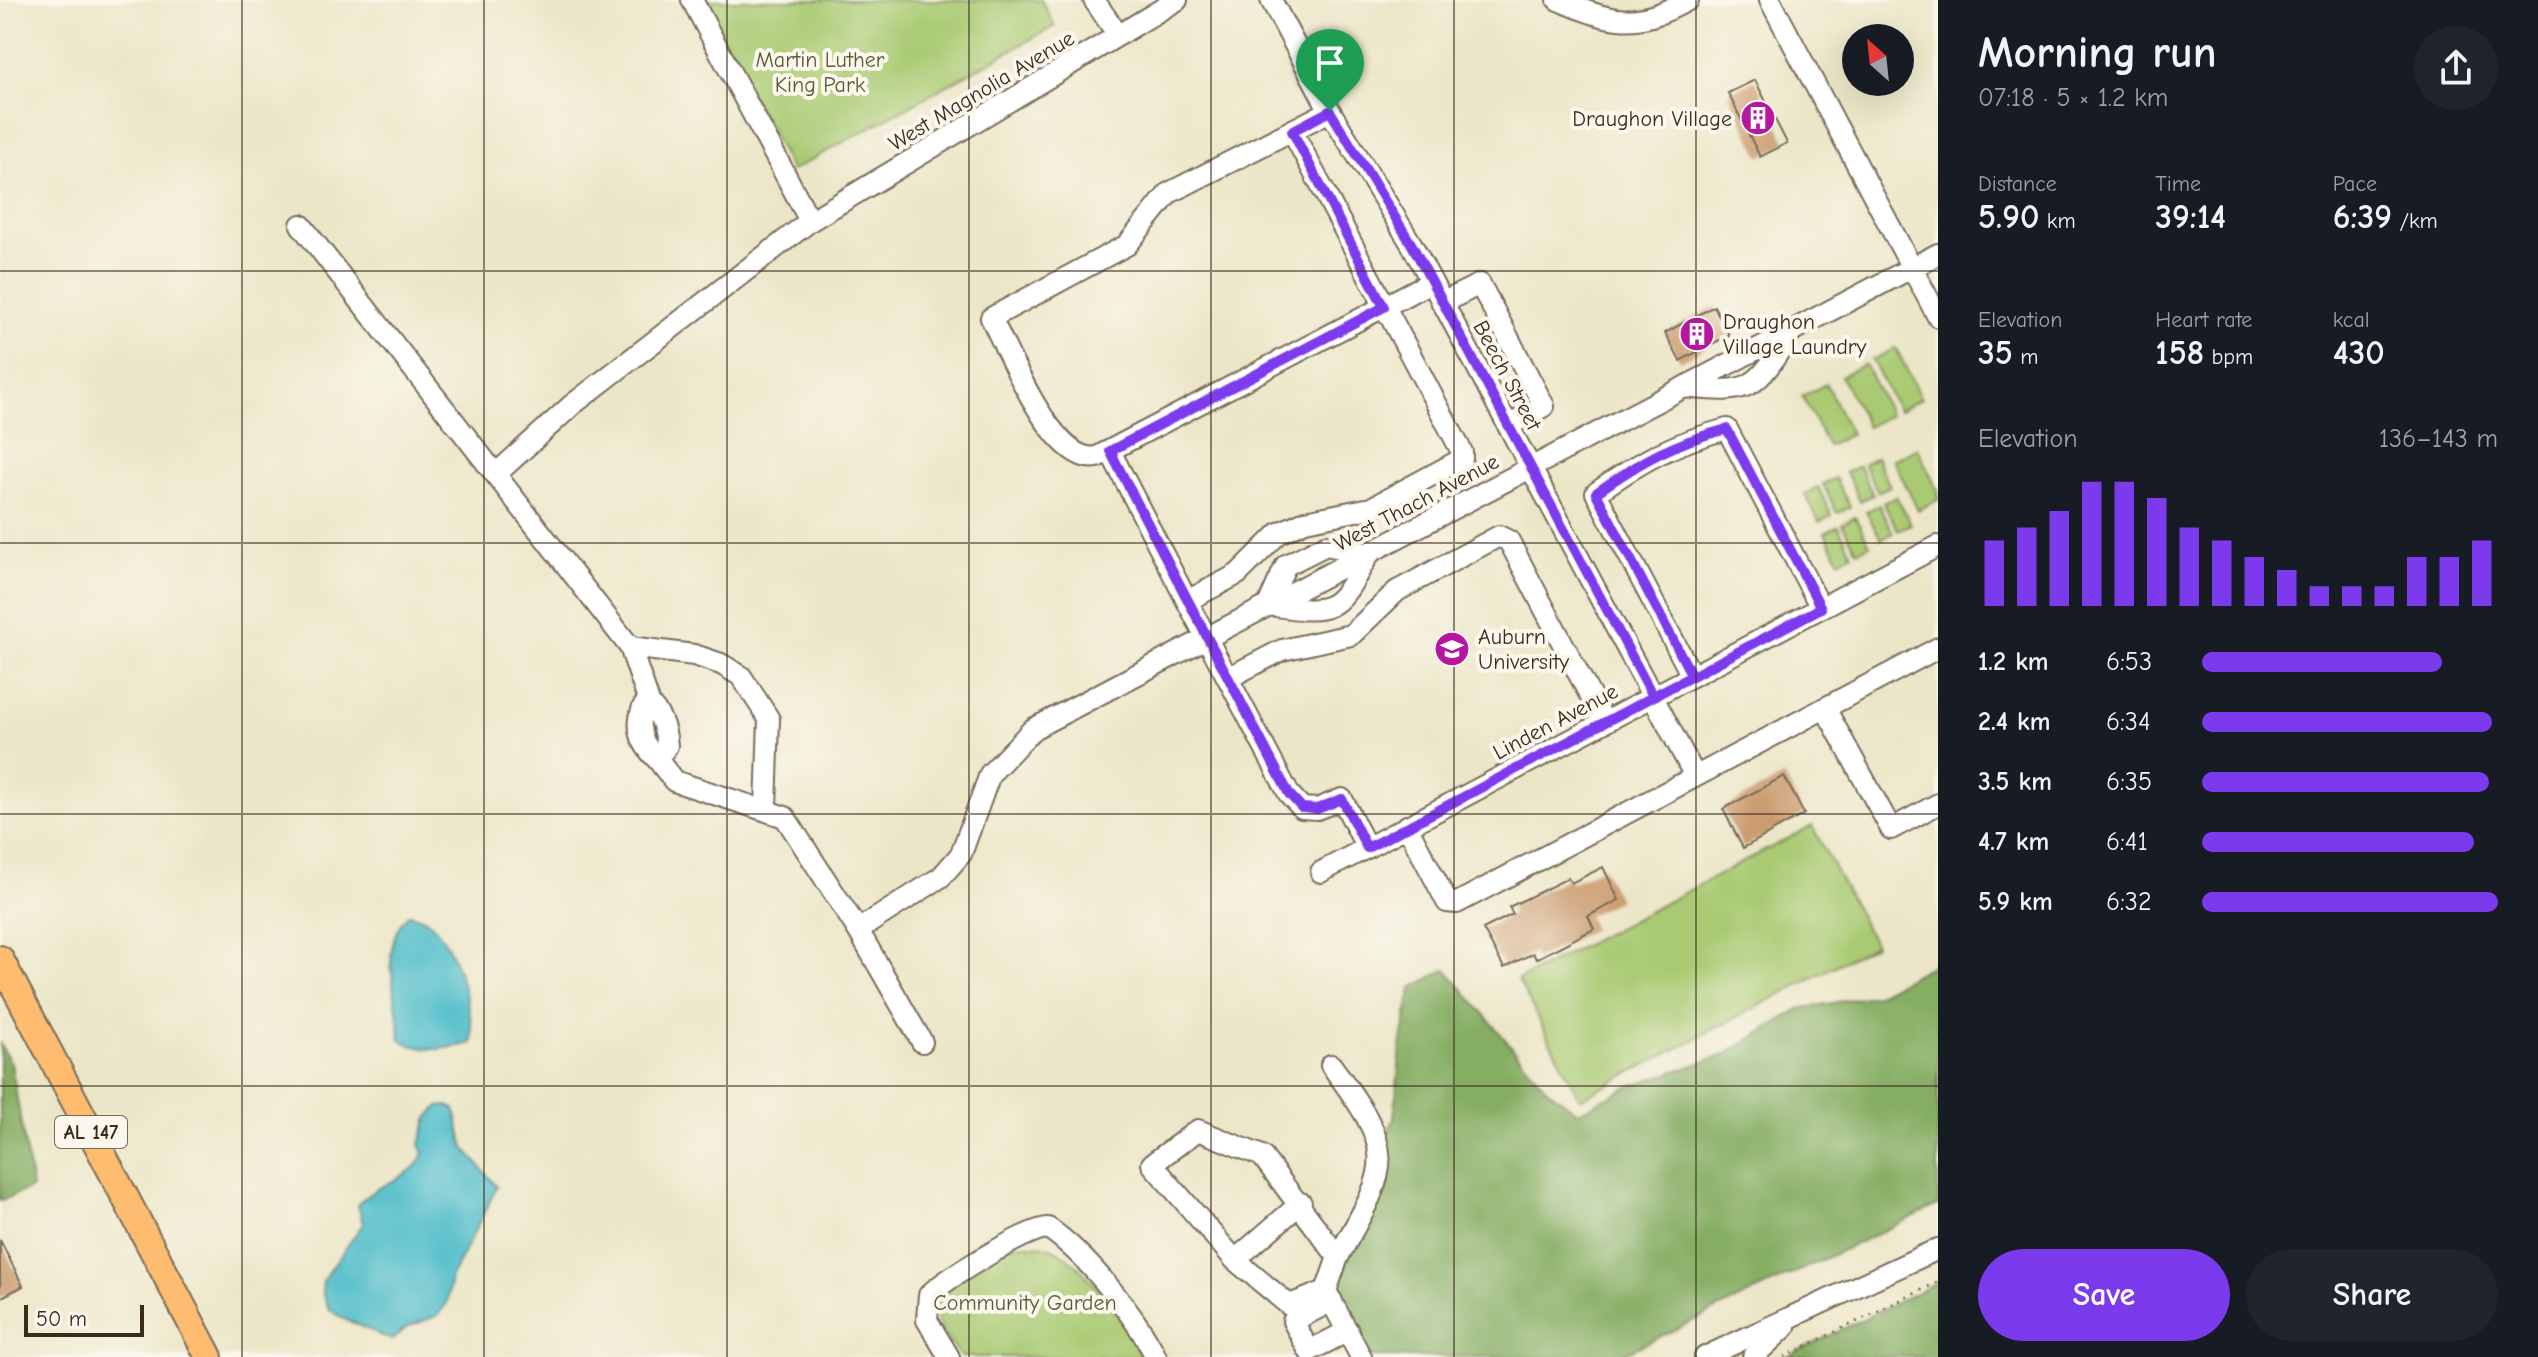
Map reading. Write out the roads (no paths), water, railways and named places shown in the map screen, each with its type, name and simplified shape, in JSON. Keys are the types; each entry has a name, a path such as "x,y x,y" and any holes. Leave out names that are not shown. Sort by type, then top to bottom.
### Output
{"main road":[{"name":"AL 147","path":"0,959 209,1357"}],"street":[{"path":"692,0 810,221"},
{"name":"West Magnolia Avenue","path":"496,474 572,405 810,221 1177,0"},
{"name":"Beech Street","path":"1271,0 1330,111 1431,282 1695,776"},
{"path":"1558,0 1604,19 1623,22 1643,21 1688,0"},
{"path":"1770,0 1938,317"},
{"path":"1095,1 1118,35"},
{"path":"1330,111 1169,193 1127,245 991,318 1042,417 1074,455 1086,460 1110,451 1431,282"},
{"path":"1187,601 1238,574 1279,533 1305,521 1371,508 1462,459 1462,452 1292,131"},
{"path":"301,225 630,647 650,705 657,712 666,733 667,746 657,759 674,781 785,817 858,930 922,1042"},
{"name":"West Thach Avenue","path":"858,930 941,877 961,854 990,774 1033,729 1084,699 1369,554 1938,254"},
{"path":"1442,303 1480,284 1544,406 1508,426"},
{"path":"1692,676 1596,493 1632,467 1683,440 1727,429 1821,608"},
{"path":"1110,451 1289,794 1302,808 1317,809 1342,799 1367,848"},
{"path":"1228,678 1282,650 1351,635 1364,626 1397,591 1499,536 1509,541 1604,722"},
{"path":"1326,545 1369,554 1345,597 1325,608 1316,612 1268,605 1286,565 1326,545"},
{"name":"Linden Avenue","path":"1321,872 1938,546"},
{"path":"630,647 694,655 721,664 741,676 769,719 766,809"},
{"path":"1407,826 1447,902 1457,903 1938,648"},
{"path":"1825,708 1891,829 1938,804"},
{"path":"1331,1065 1363,1109 1379,1147 1379,1180 1338,1257 1329,1296 1361,1357"},
{"path":"1329,1296 1289,1305 1235,1260 1152,1164 1198,1130 1262,1156 1301,1203 1338,1257"},
{"path":"1235,1260 1301,1203"},
{"path":"949,1357 927,1320 929,1295 944,1280 1024,1235 1048,1228 1064,1239 1126,1311 1156,1357"},
{"path":"1705,1357 1938,1249"},
{"path":"1329,1296 1293,1321 1309,1351 1348,1331"},
{"path":"1753,1357 1798,1314"}],"water":[{"path":"409,914 425,920 446,943 466,996 472,1043 426,1048 400,1039 391,957 393,941"},
{"path":"438,1107 455,1109 464,1147 497,1187 451,1277 447,1303 437,1316 407,1327 392,1340 329,1309 322,1292 323,1280 363,1224 358,1205 365,1197 403,1176 419,1162 424,1153 420,1144 428,1118"}],"place":[{"name":"Draughon Village","path":"1758,118"},
{"name":"Draughon Village Laundry","path":"1697,334"},
{"name":"Auburn University","path":"1452,649"}],"park label":[{"name":"Martin Luther King Park","path":"820,72"},
{"name":"Community Garden","path":"1025,1302"}]}
